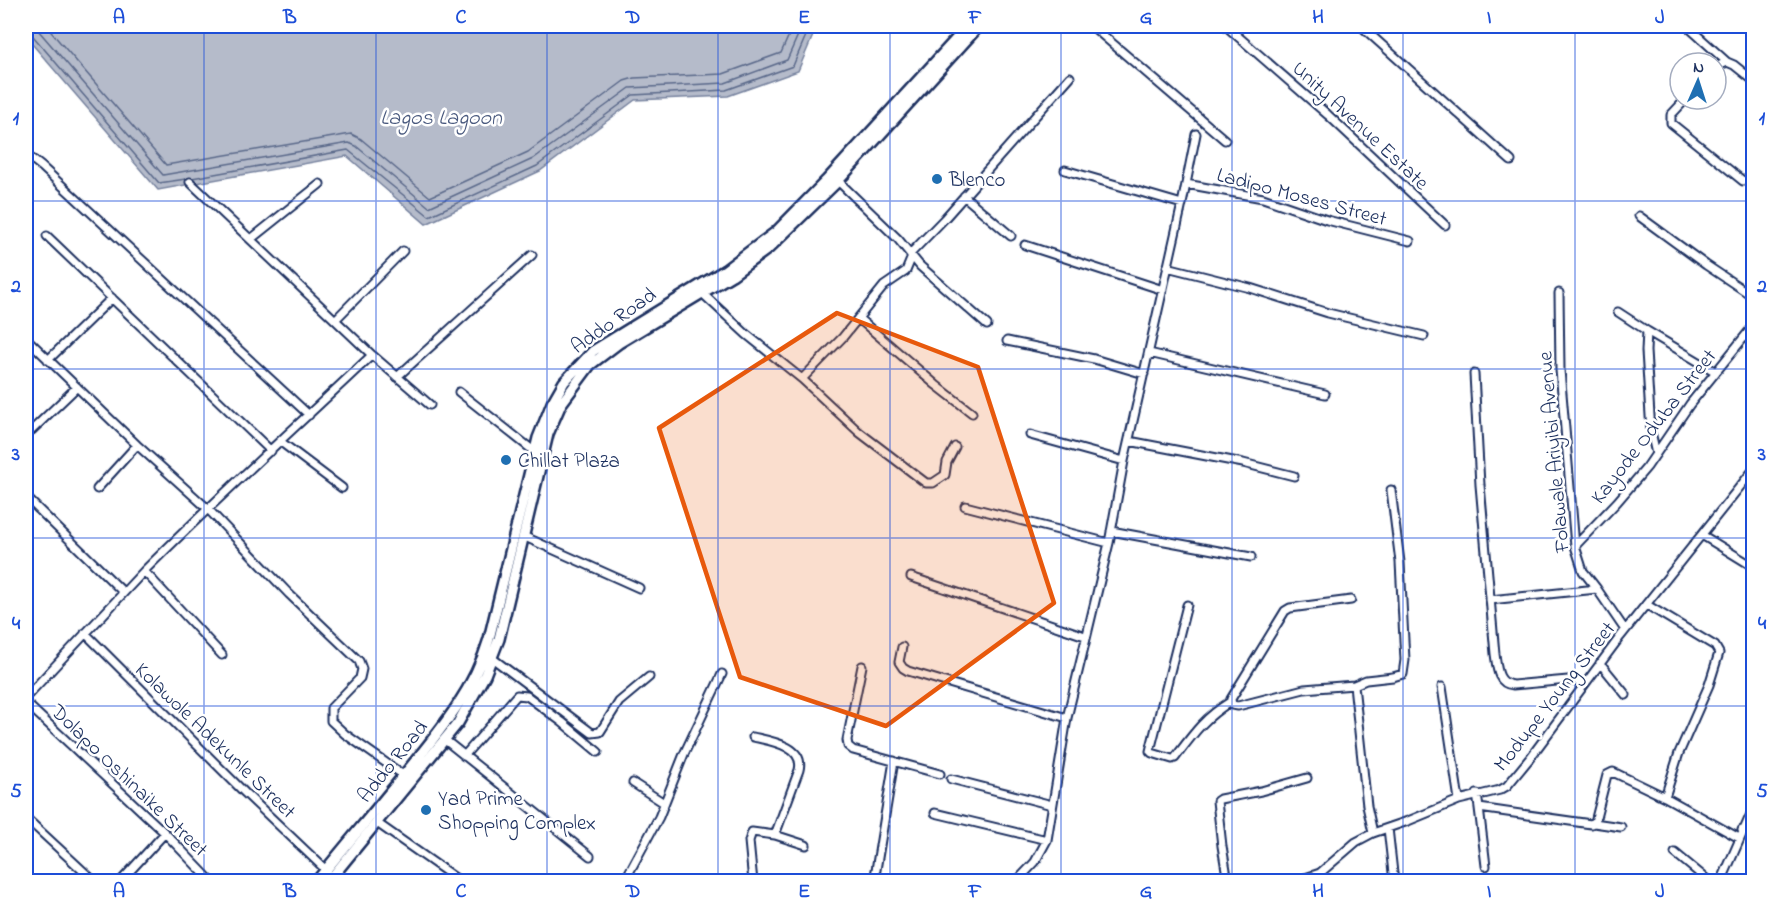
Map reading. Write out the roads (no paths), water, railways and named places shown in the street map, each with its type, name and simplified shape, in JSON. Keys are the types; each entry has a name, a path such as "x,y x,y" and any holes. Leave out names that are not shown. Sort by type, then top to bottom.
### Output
{"main road":[{"name":"Addo Road","path":"328,882 377,823 449,720 470,685 484,655 543,424 558,392 585,358 613,337 725,270 777,231 968,26"},
{"name":"Addo Road","path":"316,882 407,778 445,740 467,709 492,658 501,628 548,434 561,404 580,377 596,360 619,343 732,275 769,248 838,182 979,26"}],"street":[{"path":"1092,26 1225,140"},
{"name":"Unity Avenue Estate","path":"1226,26 1328,115 1445,225"},
{"path":"1361,26 1511,161"},
{"path":"1687,26 1715,51"},
{"path":"1728,62 1754,81"},
{"path":"802,379 890,280 906,271 911,253 1070,77"},
{"path":"1675,111 1671,116 1671,123 1743,181 1754,180"},
{"path":"1016,882 1035,862 1047,840 1067,718 1109,543 1124,461 1196,134"},
{"path":"26,153 29,160 309,415"},
{"path":"1065,170 1182,204"},
{"path":"190,182 372,355 430,405"},
{"path":"838,182 898,239 920,266 987,325"},
{"path":"251,239 320,184"},
{"name":"Ladipo Moses Street","path":"1186,184 1263,198 1327,220 1410,242"},
{"path":"964,196 1011,236"},
{"path":"1639,216 1754,297"},
{"path":"47,236 272,451"},
{"path":"1025,244 1163,290"},
{"path":"336,319 403,251"},
{"path":"397,377 532,255"},
{"path":"1167,267 1250,288 1328,314 1424,336"},
{"name":"Folawale Ariyibi Avenue","path":"1559,292 1560,370 1575,546 1582,571 1625,630"},
{"path":"702,293 860,432 929,484 945,475 947,462 955,447"},
{"path":"48,360 112,298"},
{"path":"1618,312 1716,372"},
{"path":"858,318 972,413"},
{"name":"Kayode Oduba Street","path":"1575,546 1617,502 1656,454 1683,413 1754,325"},
{"path":"1647,330 1646,351 1651,432 1656,454"},
{"path":"26,338 137,445 207,508 289,594 359,661 362,669 360,678 331,708 331,721 345,734 407,778"},
{"path":"1007,341 1094,359 1144,374"},
{"path":"1149,353 1325,394"},
{"path":"26,698 123,592 207,508 272,451 372,355"},
{"path":"1474,374 1479,477 1497,669 1503,683 1513,685 1576,680 1585,683"},
{"path":"32,430 76,387"},
{"path":"459,392 535,452"},
{"path":"1030,435 1124,461"},
{"path":"1129,441 1243,463 1294,476"},
{"path":"280,442 342,488"},
{"path":"97,489 137,445"},
{"name":"Modupe Young Street","path":"1293,882 1320,873 1356,842 1373,832 1427,814 1459,800 1500,790 1507,786 1625,630 1754,469"},
{"path":"1230,702 1238,706 1304,689 1354,685 1370,679 1402,675 1405,660 1400,562 1391,490"},
{"path":"26,497 123,592"},
{"path":"965,506 1109,543"},
{"path":"1111,531 1251,557"},
{"path":"1702,535 1754,567"},
{"path":"524,536 639,588"},
{"path":"144,571 222,655"},
{"path":"911,577 1085,636"},
{"path":"1490,600 1597,589"},
{"path":"1187,605 1150,751 1172,759 1191,735 1215,712 1230,702 1261,648 1286,611 1290,608 1351,600"},
{"path":"1647,604 1715,646 1719,653 1709,685 1679,753 1665,797"},
{"name":"Kolawole Adekunle Street","path":"85,633 245,793 326,870"},
{"path":"902,647 899,662 908,671 1067,718"},
{"path":"492,658 592,733 600,732 619,702 649,677"},
{"path":"1600,663 1626,694"},
{"path":"862,666 847,741 848,746 853,750 940,774"},
{"path":"624,882 653,828 684,754 722,674"},
{"path":"1354,685 1367,806 1373,832"},
{"path":"1442,687 1459,800"},
{"path":"464,756 520,694 562,722 598,752"},
{"name":"Dolapo Oshinaike Street","path":"26,703 165,832 212,882"},
{"path":"753,737 787,747 800,762 775,835"},
{"path":"445,740 590,856"},
{"path":"874,882 894,761"},
{"path":"1594,823 1607,775 1615,773 1665,797 1739,838"},
{"path":"1228,882 1220,836 1218,801 1306,778"},
{"path":"951,779 1052,805"},
{"path":"633,783 664,803"},
{"path":"1477,794 1486,866"},
{"path":"1721,882 1754,807"},
{"path":"1479,808 1621,827"},
{"path":"935,813 1047,840"},
{"path":"26,818 95,882"},
{"path":"377,823 456,880"},
{"path":"1388,828 1394,882"},
{"path":"1742,830 1754,834"},
{"path":"120,882 165,832"},
{"path":"753,882 751,834 754,832 775,835 806,845"},
{"path":"1675,853 1710,882"}],"water":[{"name":"Lagos Lagoon","path":"26,26 817,26 798,71 728,96 635,100 540,171 426,224 347,156 158,190 26,37"}],"place":[{"name":"Blenco","path":"937,179"},
{"name":"Chillat Plaza","path":"506,460"},
{"name":"Yad Prime Shopping Complex","path":"426,810"}]}
